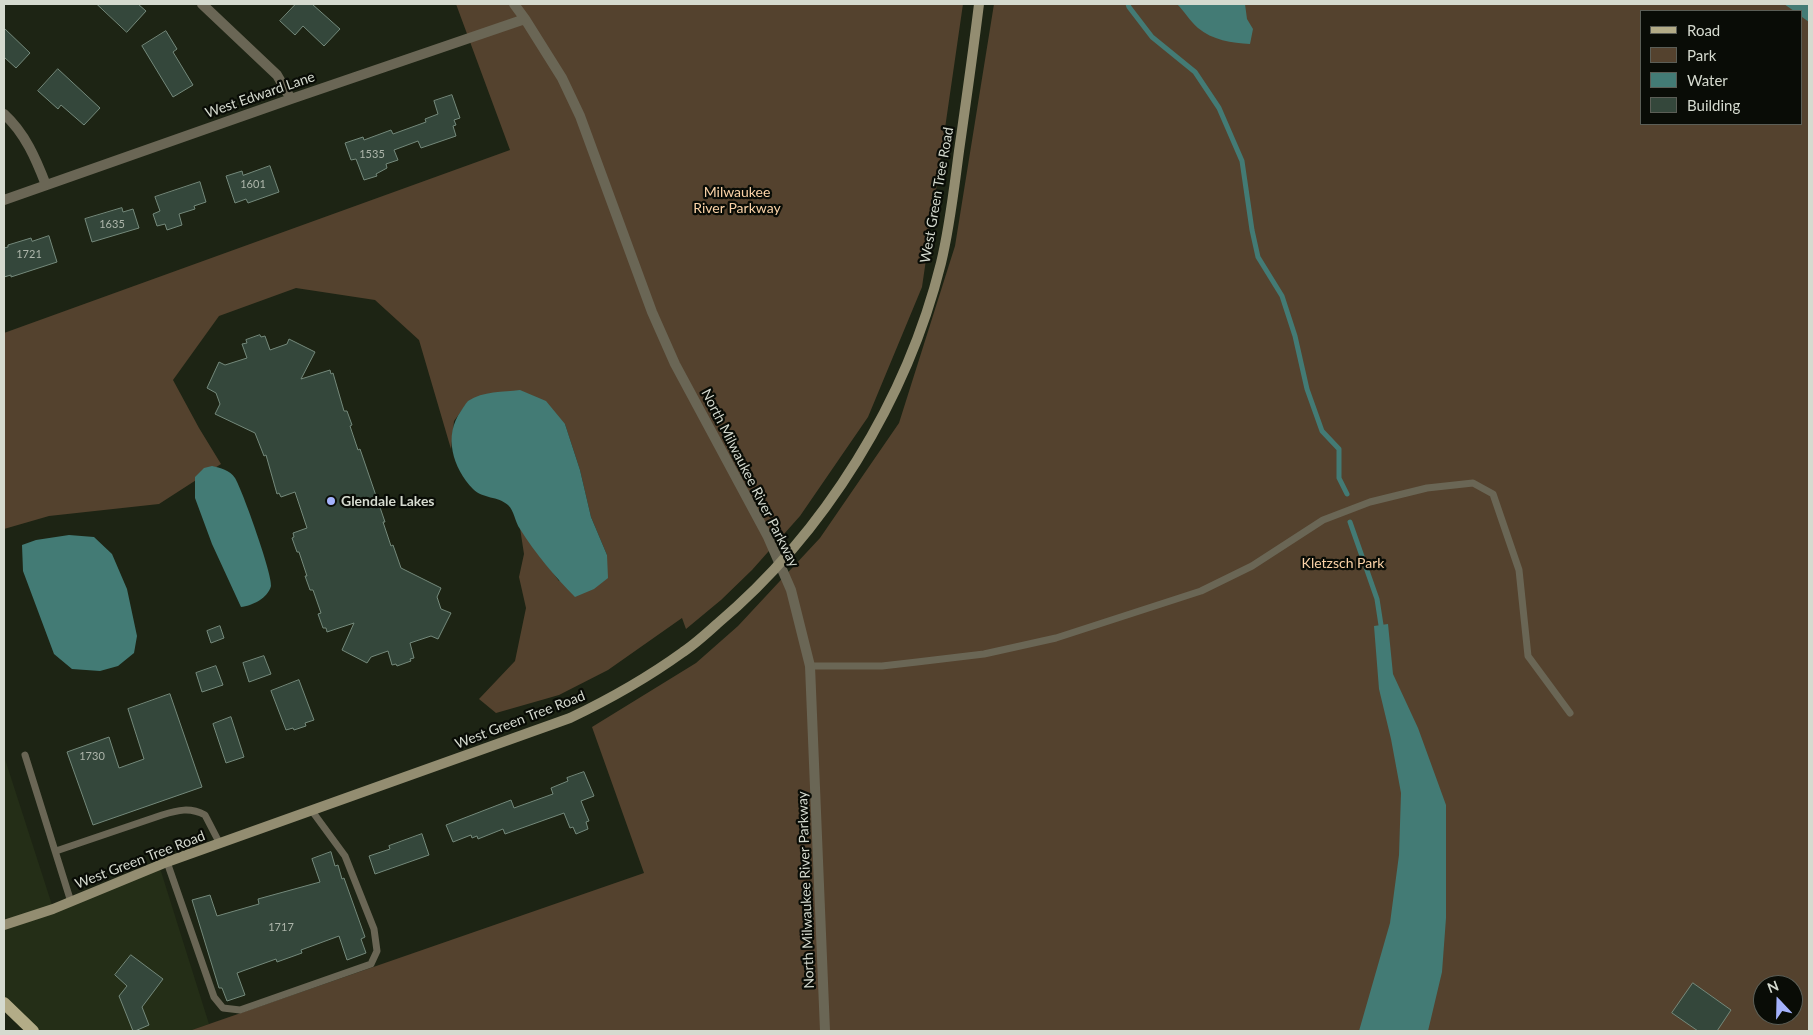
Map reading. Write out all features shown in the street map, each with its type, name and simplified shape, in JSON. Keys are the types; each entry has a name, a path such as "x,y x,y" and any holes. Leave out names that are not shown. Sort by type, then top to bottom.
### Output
{"main road":[{"path":"4,1003 33,1031"}],"street":[{"path":"202,4 277,75 291,99"},
{"name":"North Milwaukee River Parkway","path":"514,4 526,18 562,78 580,116 652,312 675,364 780,562 790,590 810,666 825,1031"},
{"name":"West Green Tree Road","path":"4,925 70,902 167,862 554,724 608,700 632,686 685,651 745,600 820,516 871,436 901,377 921,328 941,262 952,203 979,4"},
{"name":"West Edward Lane","path":"4,200 526,18"},
{"path":"4,114 24,137 35,156 46,185"}],"lane":[{"path":"810,666 882,666 918,662 984,654 1056,638 1201,591 1252,566 1322,520 1370,502 1427,488 1473,483 1492,494 1519,570 1528,656 1570,713"},
{"path":"25,755 56,851 70,902"},
{"path":"56,851 177,810 189,809 205,815 220,844"},
{"path":"167,862 214,997 223,1008 240,1010 343,974 371,964 377,951 374,929 345,856 312,811"}],"shaded area":[{"path":"4,756 53,908 159,865 209,1024 189,1031 33,1031 4,1003"}],"green space":[{"name":"Milwaukee River Parkway","path":"456,4 963,4 922,287 868,417 800,516 752,570 721,600 686,629 682,618 608,670 559,695 496,713 479,699 515,661 526,608 519,577 524,554 520,528 559,581 607,555 591,517 580,470 565,424 468,402 454,421 451,449 419,340 375,300 296,288 219,316 173,380 221,464 159,504 49,516 4,529 4,333 510,150"},
{"name":"Kletzsch Park","path":"994,4 1809,4 1809,1031 189,1031 644,873 592,727 696,663 738,626 820,538 899,423 955,246"}],"water":[{"path":"1177,4 1245,4 1247,19 1253,29 1250,44 1229,42 1204,32 1195,25"},
{"path":"1784,4 1809,4 1809,22 1803,18 1803,10 1793,10"},
{"path":"520,390 546,401 565,424 580,470 591,517 607,555 608,578 594,589 575,597 532,547 518,526 508,505 500,500 477,492 466,481 453,452 452,431 468,401 480,395"},
{"path":"212,466 228,471 235,478 256,532 270,579 271,586 267,594 255,603 241,607 212,544 195,498 195,477 204,468"},
{"path":"69,535 94,537 112,554 127,589 137,636 134,653 118,666 100,671 72,669 54,654 23,571 22,545 36,540"},
{"path":"1388,624 1393,674 1418,728 1446,805 1446,918 1442,972 1428,1031 1359,1031 1390,923 1399,855 1401,793 1379,689 1374,626"}],"building":[{"path":"97,4 138,4 146,11 127,32"},
{"path":"296,4 312,4 340,29 324,46 303,26 295,35 280,21"},
{"path":"4,28 30,53 16,68 4,57"},
{"path":"166,31 177,49 173,52 193,85 173,97 142,46"},
{"path":"58,69 100,108 84,125 61,105 58,109 38,91"},
{"path":"452,95 460,118 454,120 456,125 453,126 456,136 421,148 418,141 394,150 398,160 386,164 387,168 376,174 377,176 364,180 356,159 351,160 345,143 363,137 364,140 391,130 393,134 426,122 425,119 438,114 434,101"},
{"path":"270,166 279,192 248,203 246,199 235,203 226,176 242,171 243,175"},
{"path":"200,182 206,202 194,206 195,209 179,214 182,225 167,230 165,224 157,226 153,214 160,211 155,197"},
{"path":"122,208 123,212 133,209 139,228 92,242 85,219"},
{"path":"49,236 57,262 11,277 11,275 4,277 4,248 31,238 32,241"},
{"name":"Glendale Lakes","path":"260,335 261,337 265,336 270,350 287,344 289,339 315,352 301,379 330,370 331,374 333,373 344,411 347,411 358,450 360,449 385,522 383,522 391,546 393,545 401,568 441,588 437,597 441,609 451,613 438,639 431,636 410,643 414,658 410,659 411,661 397,666 396,664 392,665 388,651 371,657 367,663 342,650 354,623 327,632 326,628 323,628 318,614 321,613 313,590 310,590 299,552 297,552 292,538 294,537 293,533 307,528 295,492 281,497 279,493 277,494 266,455 264,456 255,433 215,414 220,404 216,393 207,388 219,362 225,365 247,358 242,344 247,343 246,340"},
{"path":"220,626 224,638 211,643 207,631"},
{"path":"264,656 271,674 249,682 243,663"},
{"path":"216,666 223,685 202,692 196,673"},
{"path":"299,680 314,720 305,723 306,726 294,730 293,728 286,730 271,691"},
{"path":"170,694 202,787 93,825 67,752 109,737 119,768 144,759 128,709"},
{"path":"231,717 244,757 226,763 213,724"},
{"path":"584,772 594,796 581,801 589,821 586,822 588,829 576,834 573,827 570,828 564,813 505,834 503,829 478,839 477,836 472,838 471,835 453,842 446,825 511,800 514,808 553,794 551,788 568,781 567,778"},
{"path":"422,834 429,855 375,874 369,856 390,849 389,846"},
{"path":"331,852 335,866 338,865 342,879 344,878 365,937 361,939 366,953 347,960 339,936 301,950 302,953 277,962 276,959 237,973 245,995 227,1001 222,988 219,988 192,900 210,895 217,916 259,904 258,899 320,882 312,859"},
{"path":"131,955 163,979 142,1007 149,1025 135,1031 133,1031 119,996 127,986 115,975"},
{"path":"1693,983 1731,1010 1717,1031 1698,1031 1672,1013"}],"waterway":[{"path":"1128,4 1152,37 1195,72 1219,108 1242,161 1258,257 1282,296 1295,336 1307,389 1322,431 1339,449 1339,478 1347,494"},
{"path":"1350,522 1377,599 1381,625"}],"place":[{"name":"Glendale Lakes","path":"331,501"}]}
